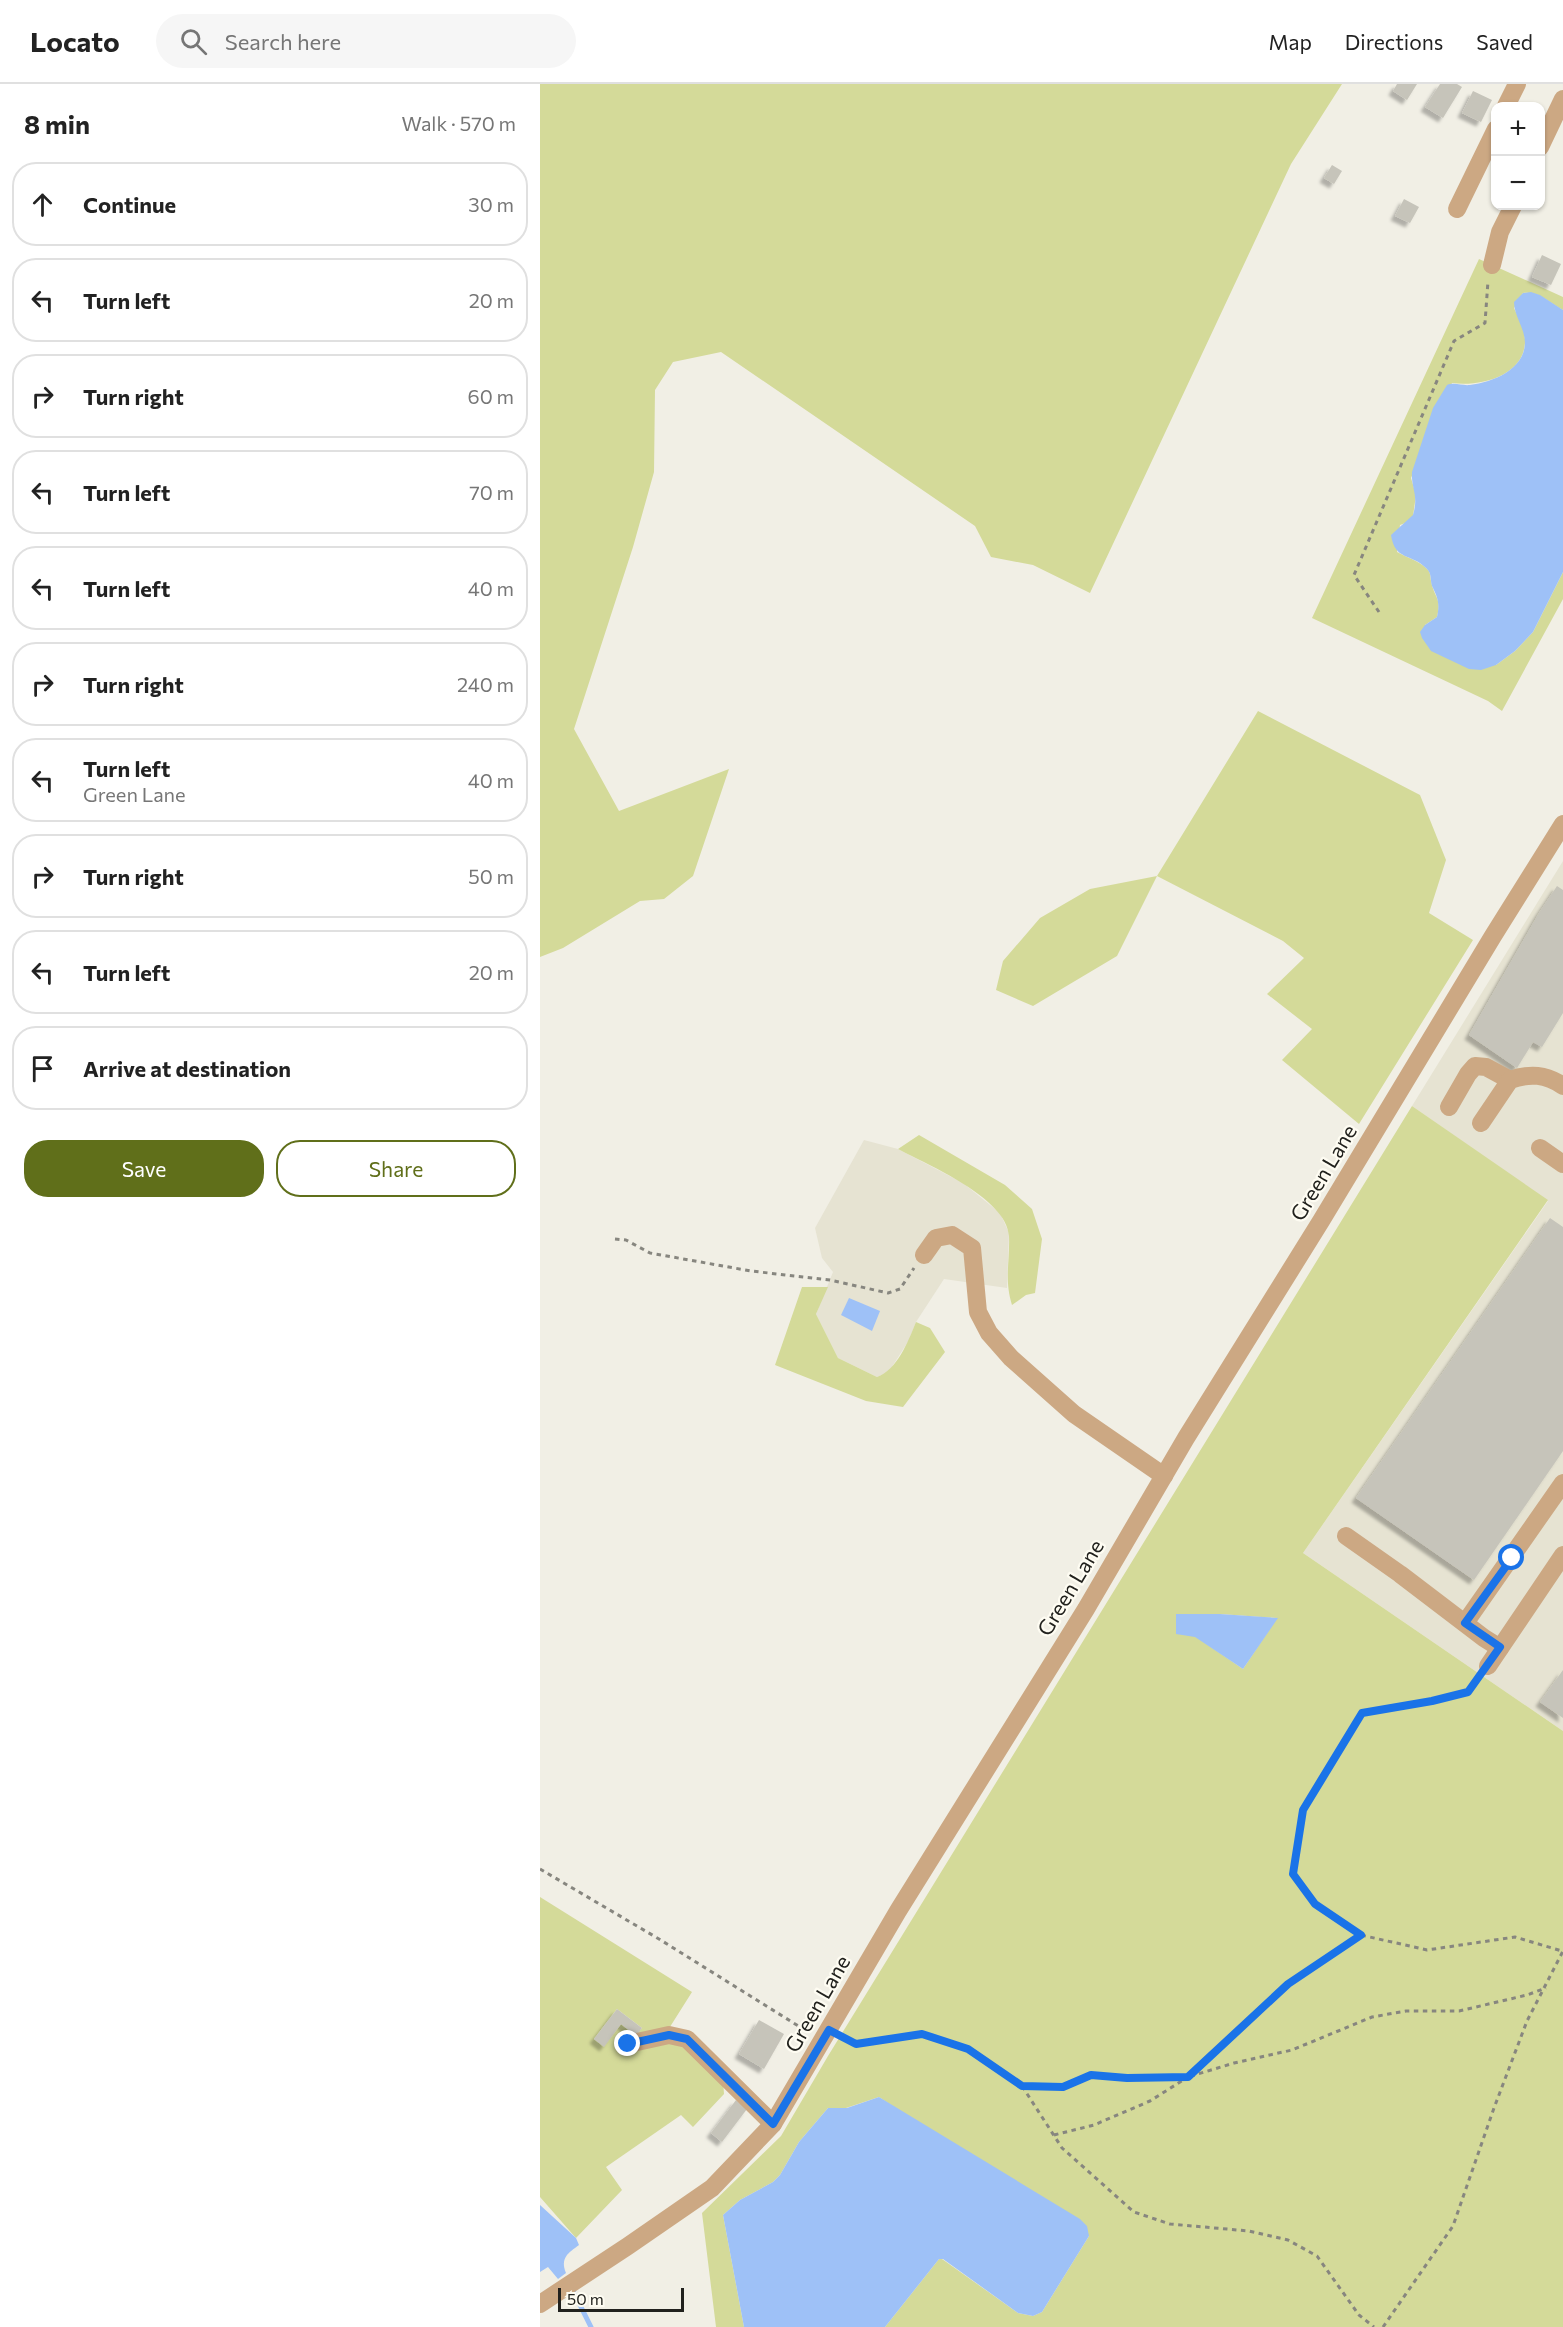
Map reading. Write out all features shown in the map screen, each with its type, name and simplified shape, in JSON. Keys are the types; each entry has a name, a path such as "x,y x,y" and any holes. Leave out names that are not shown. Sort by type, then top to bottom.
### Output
{"street":[{"path":"1508,102 1517,84"},
{"path":"1545,137 1563,99"},
{"path":"1457,209 1491,139"},
{"path":"1492,265 1500,232 1511,210"},
{"name":"Green Lane","path":"540,2304 712,2188 773,2124 898,1911 1086,1609 1164,1476 1563,825"},
{"path":"1449,1107 1475,1066 1486,1067 1510,1080 1535,1074 1558,1082"},
{"path":"1481,1123 1510,1080"},
{"path":"1540,1148 1563,1164"},
{"path":"924,1255 936,1238 944,1236 952,1235 972,1248 978,1312 989,1333 1011,1358 1074,1414 1164,1476"},
{"path":"1465,1623 1563,1483"},
{"path":"1346,1536 1500,1647"},
{"path":"1488,1666 1563,1555"},
{"path":"628,2044 669,2035 687,2039 773,2124"}],"path":[{"path":"1379,612 1354,575 1454,341 1485,323 1486,288 1492,265"},
{"path":"615,1239 626,1240 650,1253 751,1272 830,1280 888,1293 900,1288 924,1255"},
{"path":"1383,2327 1454,2226 1494,2108 1527,2021 1546,1988 1562,1951 1515,1937 1427,1950 1361,1935 1315,1904 1293,1874 1303,1810 1362,1713 1432,1701 1468,1692 1488,1666"},
{"path":"540,1869 826,2036 856,2044 922,2034 968,2049 1022,2086 1062,2148 1134,2212 1170,2224 1249,2231 1288,2240 1317,2256 1359,2315 1374,2327"},
{"path":"1054,2135 1094,2125 1150,2101 1188,2077 1288,1984 1361,1935"},
{"path":"1022,2086 1063,2087 1091,2075 1127,2078 1188,2077 1234,2063 1292,2050 1372,2017 1406,2011 1459,2011 1527,1995 1546,1988"}],"shaded area":[{"path":"1563,861 1563,1731 1303,1553 1548,1201 1412,1106"},
{"path":"864,1140 898,1149 963,1183 1000,1213 1009,1233 1007,1288 944,1279 916,1322 909,1340 888,1373 877,1377 838,1358 816,1314 833,1272 822,1258 815,1228"}],"green space":[{"path":"540,84 1342,84 1291,164 1090,593 1033,565 991,557 975,526 721,352 673,362 655,390 654,472 633,547 574,729 619,811 729,769 693,876 664,899 640,901 563,948 540,957"},
{"path":"1479,259 1563,297 1563,310 1539,296 1523,293 1514,308 1522,325 1525,339 1522,355 1516,364 1508,372 1486,381 1452,383 1411,478 1416,495 1413,516 1408,522 1400,525 1397,552 1420,563 1430,573 1432,587 1438,601 1438,610 1437,617 1425,625 1496,665 1515,651 1533,632 1563,572 1563,599 1502,711 1488,701 1312,618"},
{"path":"1258,711 1420,795 1446,860 1429,913 1473,940 1359,1124 1282,1060 1312,1029 1267,994 1304,958 1283,941 1157,876"},
{"path":"1157,876 1117,956 1033,1006 996,990 1003,961 1040,918 1090,889"},
{"path":"1412,1106 1548,1200 1303,1553 1563,1731 1563,2327 885,2327 939,2259 1018,2313 1033,2316 1042,2312 1089,2236 879,2097 846,2108 828,2108 799,2142 780,2175 773,2182 740,2200 723,2215 744,2327 716,2327 702,2213 781,2136","holes":["1176,1614 1277,1618 1243,1669 1195,1636"]},
{"path":"919,1135 1005,1185 1032,1209 1042,1239 1035,1293 1026,1295 1012,1305 1008,1279 1009,1236 1005,1222 981,1196 964,1184 898,1149"},
{"path":"802,1287 828,1287 816,1314 838,1358 877,1377 896,1362 916,1322 930,1328 945,1352 903,1407 866,1401 775,1365"},
{"path":"540,1897 692,1992 668,2030 723,2080 724,2094 693,2127 681,2115 606,2167 622,2190 576,2238 540,2197","holes":["617,2009 642,2028 636,2035 621,2024 604,2046 594,2039"]}],"water":[{"path":"1531,292 1563,310 1563,572 1533,632 1515,651 1496,665 1481,670 1469,669 1431,651 1422,638 1420,632 1425,625 1437,617 1438,612 1438,601 1430,574 1420,563 1396,549 1391,535 1413,515 1415,497 1412,472 1433,408 1447,385 1470,385 1497,378 1519,361 1525,338 1514,302 1523,293"},
{"path":"849,1298 880,1311 872,1331 841,1315"},
{"path":"1176,1614 1278,1618 1243,1669 1195,1637 1176,1634"},
{"path":"879,2097 1080,2219 1087,2226 1089,2236 1042,2312 1033,2316 1018,2313 943,2259 939,2259 885,2327 744,2327 723,2215 740,2200 773,2182 780,2175 799,2142 828,2108 847,2108"},
{"path":"540,2205 576,2238 579,2245 566,2256 564,2268 566,2273 558,2279 548,2267 540,2272"}],"building":[{"path":"1397,84 1417,84 1407,100 1393,91"},
{"path":"1440,84 1457,84 1462,87 1443,118 1425,107"},
{"path":"1473,91 1492,100 1481,122 1462,113"},
{"path":"1332,165 1342,171 1334,184 1324,178"},
{"path":"1404,199 1419,207 1410,223 1395,216"},
{"path":"1542,255 1561,264 1551,285 1532,277"},
{"path":"1557,886 1563,890 1563,1013 1542,1047 1533,1042 1517,1068 1469,1035"},
{"path":"1550,1218 1563,1227 1563,1451 1474,1580 1356,1498"},
{"path":"1563,1670 1563,1718 1540,1702"},
{"path":"617,2009 642,2028 636,2036 621,2024 604,2047 594,2039"},
{"path":"759,2020 784,2034 764,2069 739,2054"},
{"path":"736,2100 747,2109 722,2142 711,2133"}],"waterway":[{"path":"573,2291 591,2327"}],"route":[{"path":"628,2044 669,2035 687,2039 773,2124 829,2030 856,2044 922,2034 968,2049 1022,2086 1063,2087 1091,2075 1127,2078 1188,2077 1288,1984 1361,1935 1315,1904 1293,1874 1303,1810 1362,1713 1432,1701 1468,1692 1500,1647 1465,1623 1512,1558"}]}
